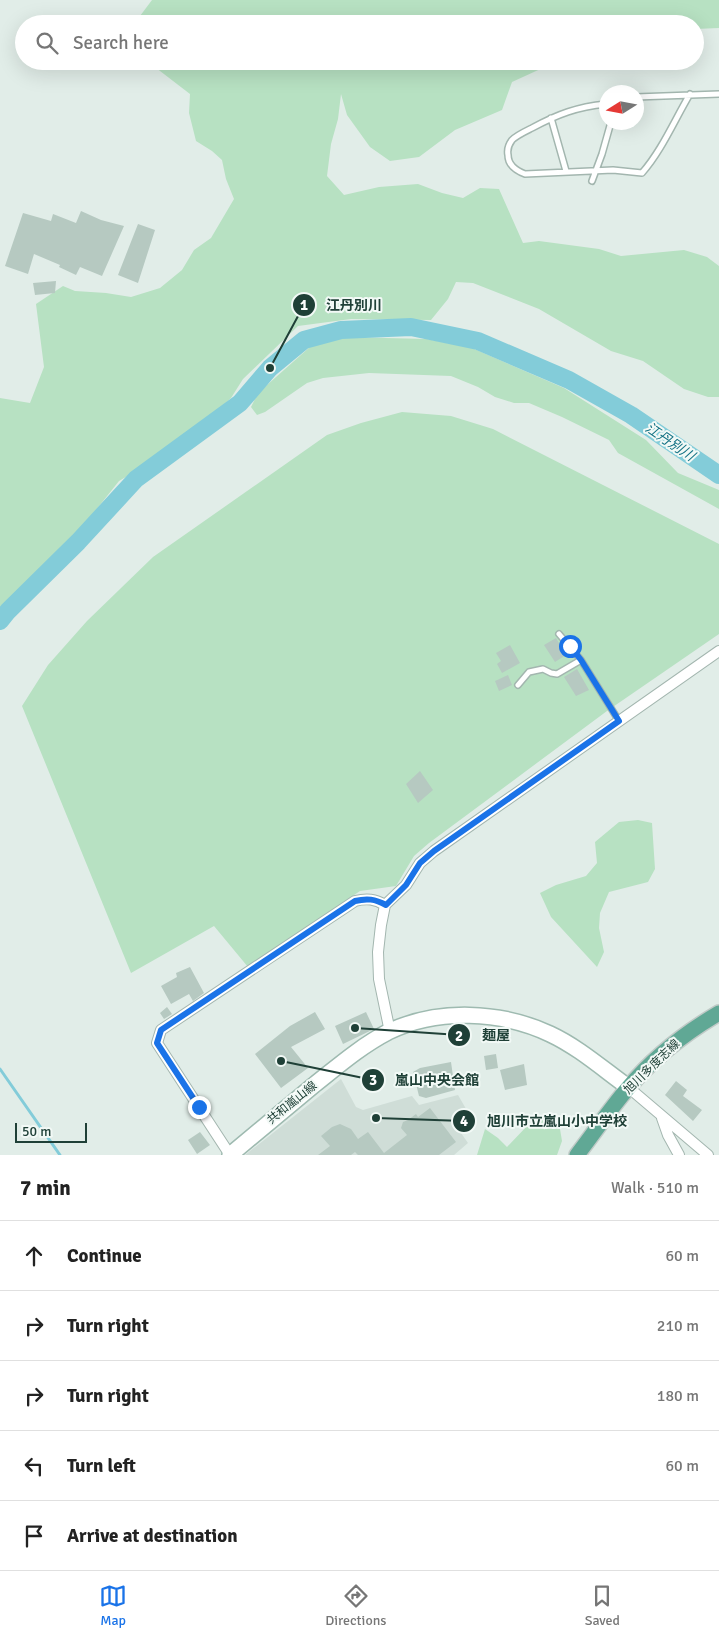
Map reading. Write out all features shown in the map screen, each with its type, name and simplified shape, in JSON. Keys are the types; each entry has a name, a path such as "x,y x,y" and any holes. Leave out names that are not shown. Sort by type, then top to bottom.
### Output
{"main road":[{"name":"旭川多度志線","path":"577,1155 628,1087 667,1050 699,1025 719,1013"},
{"name":"共和嵐山線","path":"230,1155 346,1059 371,1042 410,1024 447,1017 472,1015 514,1020 532,1026 567,1042 628,1087"}],"street":[{"path":"390,1032 378,978 381,925 386,905 406,885 420,863 434,851 719,651"},
{"path":"230,1155 157,1043 161,1030 355,901 368,898 386,905"},
{"path":"628,1087 708,1155"},
{"path":"661,1116 668,1135 679,1155"}],"lane":[{"path":"599,104 561,113 512,140 507,152 508,159 517,171 525,174 596,170 642,173 665,140 690,94"},
{"path":"644,97 719,94"},
{"path":"551,118 566,171"},
{"path":"592,181 608,130"},
{"path":"559,634 581,660 619,721"},
{"path":"518,685 529,672 542,669 557,674 581,660"}],"shaded area":[{"path":"341,1079 356,1107 363,1110 412,1096 419,1105 458,1095 469,1114 454,1123 468,1143 454,1155 245,1155"}],"green space":[{"path":"152,0 719,0 719,28 704,29 704,15 141,15"},
{"path":"159,70 538,70 512,82 502,110 455,130 419,157 390,161 370,147 347,115 341,94 327,176 344,195 379,187 418,184 463,198 480,188 499,189 523,243 539,241 599,249 621,256 684,250 707,257 719,266 719,397 708,397 684,389 643,361 611,351 539,309 473,283 456,282 448,299 431,320 351,319 298,326 243,379 231,398 195,431 148,464 119,481 84,525 0,612 0,398 30,403 44,367 36,304 63,286 75,291 131,297 160,288 182,270 194,250 211,238 234,199 226,179 222,160 196,141 189,113 190,94"},
{"path":"344,337 427,339 472,348 564,388 646,440 678,473 719,490 719,509 618,453 609,440 529,403 514,403 495,397 478,387 451,376 369,373 323,378 307,383 265,412 257,415 251,407 258,393 311,346"},
{"path":"402,412 451,416 493,429 719,544 719,634 607,711 429,843 414,856 396,886 360,891 248,967 214,926 131,973 22,706 48,665 87,621 153,557 327,435 361,423"},
{"path":"638,820 652,823 655,869 648,882 609,892 600,913 599,928 604,952 597,967 551,917 540,893 556,885 586,876 597,863 595,842 619,822"},
{"path":"545,1117 559,1123 562,1141 557,1155 477,1155 485,1129 507,1147 528,1125"}],"building":[{"path":"81,211 101,220 124,226 102,276 80,267 76,275 59,267 60,265 34,254 28,274 5,266 23,213 51,221 53,214 76,223"},
{"path":"138,224 155,230 138,283 118,275"},
{"path":"56,281 55,293 35,295 33,283"},
{"path":"556,638 566,655 555,662 544,645"},
{"path":"510,645 520,663 502,673 497,664 501,661 496,653"},
{"path":"577,669 589,690 576,696 564,677"},
{"path":"508,675 512,685 499,691 495,681"},
{"path":"420,771 433,790 418,803 406,784"},
{"path":"190,967 204,993 193,1001 189,994 171,1004 161,986 177,977 176,973"},
{"path":"167,1007 172,1014 164,1019 160,1013"},
{"path":"315,1012 325,1029 291,1047 308,1068 281,1088 255,1054 290,1026"},
{"path":"366,1012 374,1029 343,1044 335,1026"},
{"path":"496,1054 498,1068 486,1070 484,1056"},
{"path":"451,1062 455,1090 426,1098 419,1096 413,1072 420,1068"},
{"path":"524,1064 527,1085 505,1090 500,1070"},
{"path":"676,1081 687,1090 683,1096 702,1110 693,1121 665,1095"},
{"path":"430,1108 456,1142 439,1155 358,1155 355,1152 351,1155 318,1155 330,1146 321,1136 332,1127 340,1124 351,1129 358,1139 368,1132 384,1153 407,1135 401,1128 403,1122 416,1114 418,1117"},
{"path":"200,1132 210,1145 197,1154 188,1140"}],"waterway":[{"name":"江丹別川","path":"0,621 78,542 136,479 240,403 270,368 304,340 341,330 411,327 478,341 569,380 631,415 719,475"},
{"path":"0,1069 60,1155"}],"place":[{"name":"江丹別川","path":"270,368"},
{"name":"麺屋","path":"355,1028"},
{"name":"嵐山中央会館","path":"281,1061"},
{"name":"旭川市立嵐山小中学校","path":"376,1118"}],"route":[{"path":"199,1107 157,1043 161,1030 355,901 368,898 386,905 406,885 420,863 434,851 619,721 581,660 570,646"}]}
